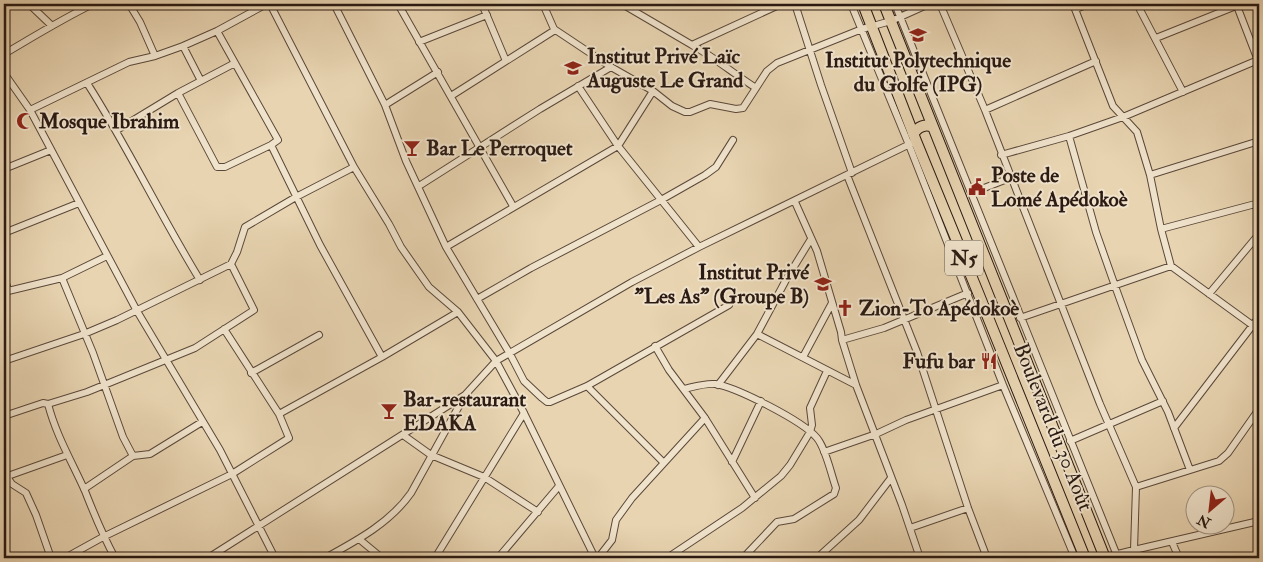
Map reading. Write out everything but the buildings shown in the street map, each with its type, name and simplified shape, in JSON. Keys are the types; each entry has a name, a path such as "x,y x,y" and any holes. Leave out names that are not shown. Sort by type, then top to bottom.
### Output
{"highway":[{"name":"Boulevard du 30 Août","path":"863,4 914,142 1085,558"},
{"name":"Boulevard du 30 Août","path":"884,4 896,19 935,132 1011,319 1104,558"},
{"path":"927,125 935,132 934,142 931,145 922,149 914,142 923,126 927,125"}],"street":[{"path":"29,4 51,25"},
{"path":"4,54 51,25 93,4"},
{"path":"129,4 155,56"},
{"path":"30,110 129,62 155,56 217,31 261,7 262,4"},
{"path":"270,4 354,167 414,267 429,287 458,312 496,361 597,558 612,538 616,520 632,498 705,418"},
{"path":"334,4 385,105 406,161 446,247 524,381 547,402 587,386 729,305"},
{"path":"398,4 513,206"},
{"path":"482,4 506,61"},
{"path":"542,4 555,30 611,67 653,91 672,106 685,112 690,112 710,104 736,109 743,108 772,66 872,26 896,19 929,4"},
{"path":"624,6 636,4"},
{"path":"692,45 781,4"},
{"path":"795,4 850,174 918,352 968,508 987,558"},
{"path":"851,4 914,142 1003,385 1074,558"},
{"path":"895,4 896,19 971,193 1117,556"},
{"path":"940,4 985,110 1010,178 1109,425 1136,486 1134,550"},
{"path":"1088,4 1074,6 1113,106 1137,132 1150,175 1161,230 1171,266 1259,330"},
{"path":"1138,4 1183,92"},
{"path":"1002,155 1069,136 1123,117 1259,61 1239,5 1156,38"},
{"path":"624,6 704,52 756,88"},
{"path":"420,42 487,15"},
{"path":"451,96 555,30"},
{"path":"178,93 217,167 224,167 278,140 217,31"},
{"path":"183,46 201,80"},
{"path":"985,110 1096,61"},
{"path":"117,130 178,93 235,63"},
{"path":"418,186 611,67"},
{"path":"385,105 438,72"},
{"path":"4,73 30,110 137,311 232,474 275,558"},
{"path":"87,83 117,130 174,238 200,280"},
{"path":"578,86 618,146 699,248"},
{"path":"446,247 618,146 653,91"},
{"path":"1069,136 1096,232 1115,286 1142,360 1163,401 1190,470"},
{"path":"477,299 531,268 661,200 716,167 732,140"},
{"path":"1150,175 1259,141"},
{"path":"325,558 359,539 402,504 411,493 465,395 496,361 632,282 914,142"},
{"path":"271,145 296,197 382,358"},
{"path":"4,169 51,150"},
{"path":"4,362 84,334 137,311 231,264 245,227 296,197 354,167"},
{"path":"971,193 1010,178"},
{"path":"794,202 825,275 856,385 910,528 917,557"},
{"path":"4,233 79,203"},
{"path":"1161,230 1258,203 1259,219"},
{"path":"1209,294 1259,234"},
{"path":"718,385 758,334 787,278 811,239"},
{"path":"4,276 6,291 62,278 107,256"},
{"path":"4,416 43,403 48,404 103,385 166,360 194,348 254,310 231,264"},
{"path":"1020,318 1171,266"},
{"path":"62,278 95,358 123,437 133,456"},
{"path":"842,340 884,328 968,293"},
{"path":"803,357 832,303"},
{"path":"279,414 382,358 458,312"},
{"path":"1174,428 1259,317"},
{"path":"65,558 103,537 232,474 289,438 279,414 224,329"},
{"path":"758,334 856,385"},
{"path":"251,373 320,335"},
{"path":"655,346 669,370 705,418 755,498"},
{"path":"667,558 742,508 785,472 810,432 812,425 810,408 827,371"},
{"path":"684,389 710,384 718,385 761,401 810,432 816,437 824,452 836,488 834,494 794,519 777,522 744,558"},
{"path":"824,452 1003,385"},
{"path":"587,386 664,462"},
{"path":"208,558 465,395"},
{"path":"732,462 761,401"},
{"path":"1070,441 1163,401"},
{"path":"48,404 67,455 84,489 103,537 115,558"},
{"path":"1136,486 1216,463 1222,459 1259,409"},
{"path":"435,558 524,413"},
{"path":"84,489 133,456 150,454 202,422"},
{"path":"403,435 431,455 484,477 538,512"},
{"path":"51,558 26,493 5,477 67,455"},
{"path":"817,558 860,518 891,478"},
{"path":"498,558 559,486"},
{"path":"910,528 968,508"},
{"path":"1104,558 1259,521"},
{"path":"359,539 382,558"},
{"path":"1172,542 1179,558"}],"place":[{"name":"Institut Polytechnique du Golfe (IPG)","path":"918,35"},
{"name":"Institut Privé Laïc Auguste Le Grand","path":"573,68"},
{"name":"Mosque Ibrahim","path":"25,121"},
{"name":"Bar Le Perroquet","path":"412,148"},
{"name":"Poste de Lomé Apédokoè","path":"977,187"},
{"name":"Institut Privé \"Les As\" (Groupe B)","path":"823,284"},
{"name":"Zion-To Apédokoè","path":"845,308"},
{"name":"Fufu bar","path":"989,361"},
{"name":"Bar-restaurant EDAKA","path":"389,411"}]}
